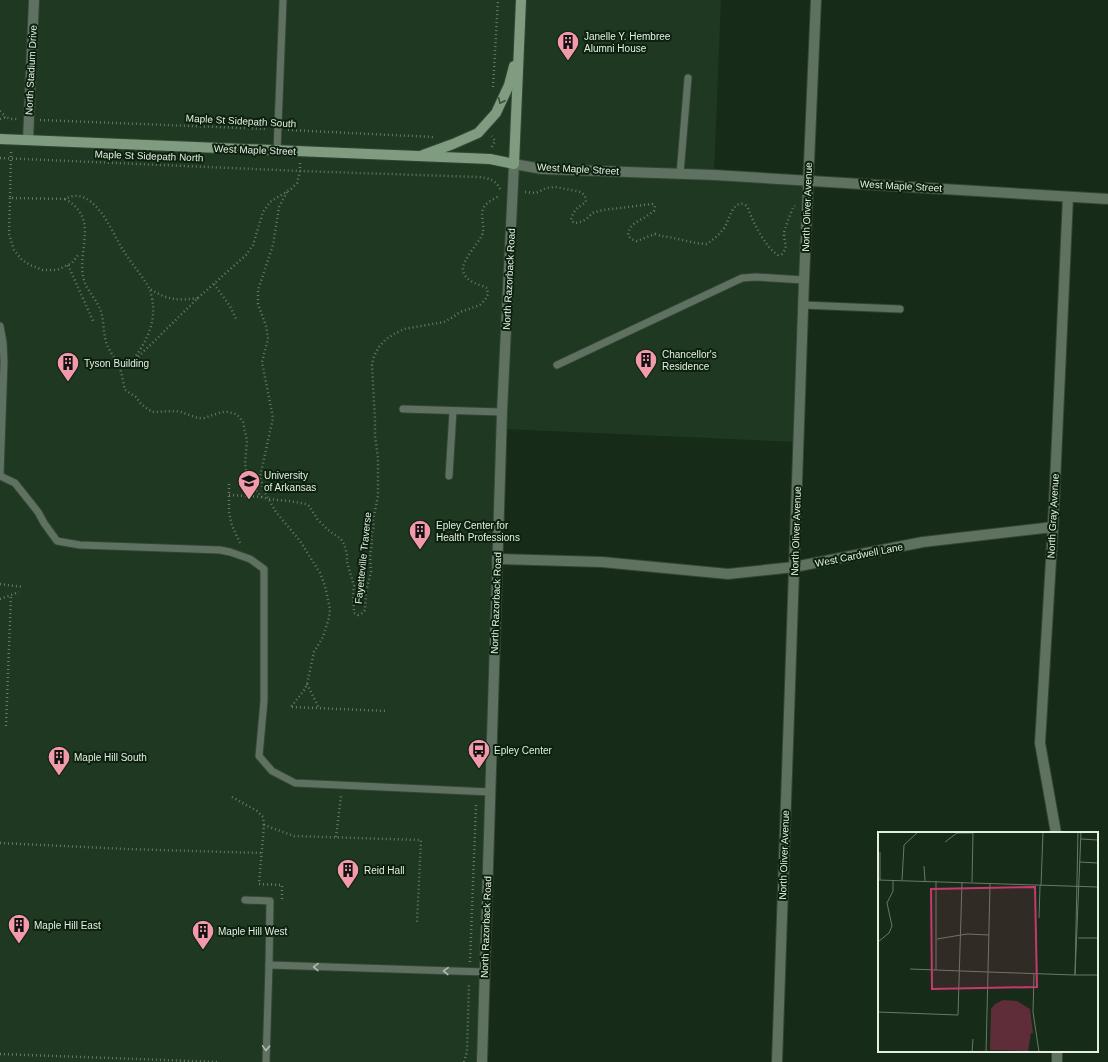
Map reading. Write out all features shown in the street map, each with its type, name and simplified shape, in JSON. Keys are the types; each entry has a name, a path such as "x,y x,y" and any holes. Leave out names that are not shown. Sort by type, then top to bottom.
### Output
{"main road":[{"name":"North Razorback Road","path":"514,164 521,0"},
{"path":"419,156 478,133 496,113 509,85 519,51"},
{"name":"West Maple Street","path":"0,139 490,159 514,164"}],"street":[{"name":"North Stadium Drive","path":"28,140 34,0"},
{"name":"North Oliver Avenue","path":"777,1062 803,305 816,0"},
{"name":"West Maple Street","path":"514,164 542,169 680,174 1108,199"},
{"name":"North Razorback Road","path":"482,1062 502,412 514,164"},
{"name":"North Gray Avenue","path":"1056,832 1040,743 1053,527 1068,197"},
{"name":"West Cardwell Lane","path":"497,559 602,562 728,574 794,567 923,542 1053,527"}],"lane":[{"path":"277,150 283,0"},
{"path":"680,174 688,78"},
{"path":"557,365 742,278 756,277 804,280"},
{"path":"803,305 900,309"},
{"path":"0,326 3,342 4,362 0,476 15,483 38,512 57,541 80,545 220,550 250,559 264,569 264,701 259,756 272,771 295,783 490,792"},
{"path":"403,409 502,412"},
{"path":"449,476 453,411"},
{"path":"245,900 270,901 266,1062"},
{"path":"269,965 485,972"}],"path":[{"path":"492,93 494,81 498,0"},
{"path":"0,111 6,117 0,119"},
{"name":"Maple St Sidepath South","path":"6,117 28,120 434,137"},
{"path":"12,119 9,234 14,250 22,260 43,270 57,270 72,263 78,256"},
{"path":"150,289 153,307 151,326 145,342 130,365 198,298 246,255 253,245 262,212 270,202 287,192 297,183 300,171 300,151"},
{"name":"Maple St Sidepath North","path":"0,158 300,171 478,176 489,178 498,184 501,191 500,196"},
{"path":"528,192 536,193 546,188 581,192 585,196 586,202 572,214 571,220 574,223 579,223 590,217 592,213 603,210 652,204 655,206 654,211 641,220 634,222 628,231 628,235 631,239 638,241 655,234 697,244 707,244 719,235 726,225 732,210 741,204 745,205 749,208 756,227 771,250 778,255 782,254 786,250 784,235 793,207 807,205"},
{"path":"287,192 279,207 273,245 258,290 258,304 266,326 268,339 262,362 273,418 260,477 264,491 276,512 304,546 320,573 325,586 330,609 329,618 323,637 314,652 307,684 305,689 291,707 387,711"},
{"path":"10,198 65,199 71,196 80,196 90,201 102,213 123,251 150,289 161,296 173,300 198,298"},
{"name":"Fayetteville Traverse","path":"268,498 306,504 321,524 341,539 347,554 347,562 354,586 354,612 358,615 363,614 365,610 366,592 371,572 371,537 378,496 378,458 375,436 372,365 374,356 385,340 394,334 404,330 444,322 460,312 480,305 485,300 488,294 487,288 470,281 466,277 463,270 464,263 482,234 484,228 483,210 485,205 500,196"},
{"path":"65,199 75,205 86,227 82,263 83,277 87,289 100,309 106,343 120,367 125,390 136,397 141,404 152,412 182,412 198,418 204,418 222,412 236,414 243,422 247,441 245,463 246,470 250,482 262,496"},
{"path":"68,265 94,322"},
{"path":"214,284 230,306 236,319"},
{"path":"229,484 229,512 232,526 241,545"},
{"path":"229,495 262,496 268,498"},
{"path":"0,584 23,587"},
{"path":"0,599 19,592"},
{"path":"6,726 12,595"},
{"path":"307,684 320,708"},
{"path":"232,797 257,811 264,818 259,884 282,885 282,904"},
{"path":"336,837 340,800"},
{"path":"264,825 294,836 421,840 417,923"},
{"path":"0,844 262,853"},
{"path":"0,1054 218,1062"}],"shaded area":[{"name":"University of Arkansas","path":"0,0 721,0 714,175 808,181 798,442 501,429 482,1062 0,1062"}],"place":[{"name":"Janelle Y. Hembree Alumni House","path":"568,62"},
{"name":"Chancellor's Residence","path":"646,380"},
{"name":"Tyson Building","path":"68,382"},
{"name":"University of Arkansas","path":"249,500"},
{"name":"Epley Center for Health Professions","path":"420,550"},
{"name":"Epley Center","path":"479,770"},
{"name":"Maple Hill South","path":"59,776"},
{"name":"Reid Hall","path":"348,890"},
{"name":"Maple Hill East","path":"19,944"},
{"name":"Maple Hill West","path":"203,950"}]}
